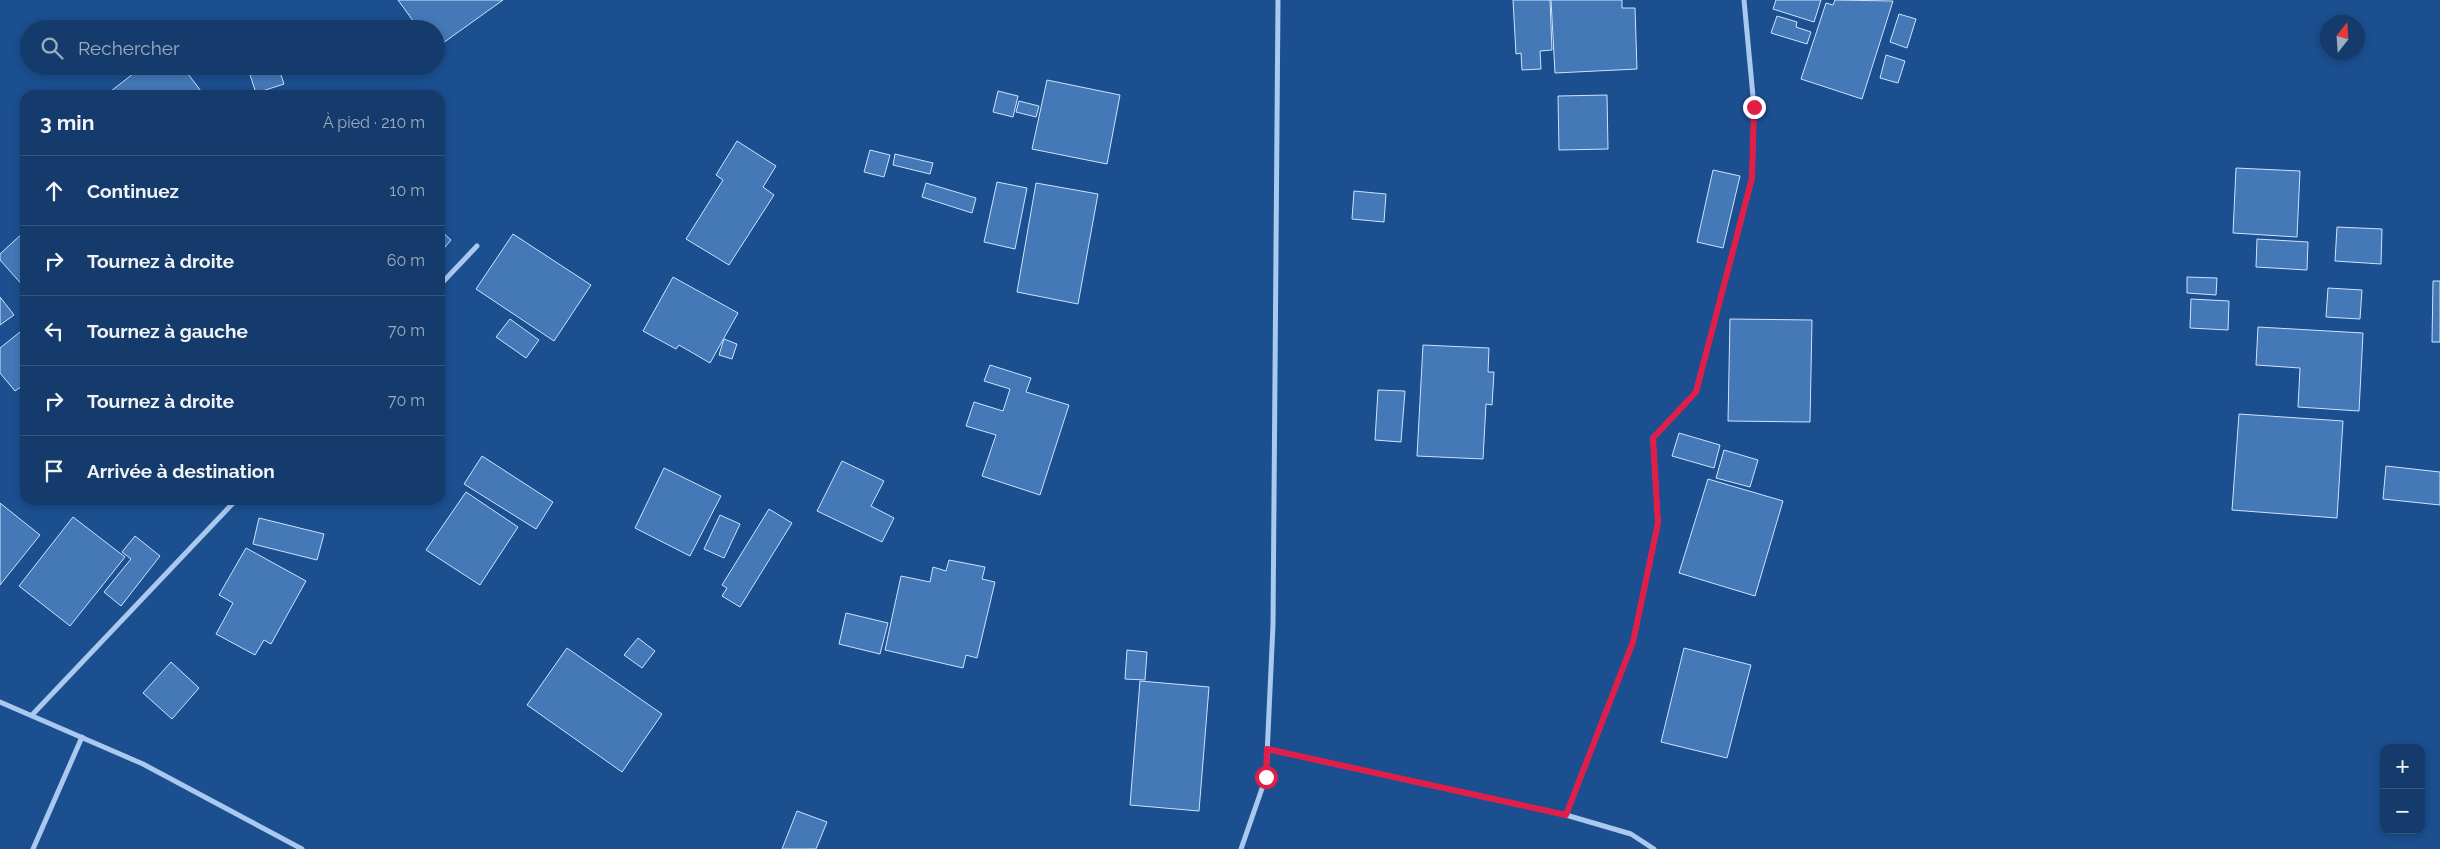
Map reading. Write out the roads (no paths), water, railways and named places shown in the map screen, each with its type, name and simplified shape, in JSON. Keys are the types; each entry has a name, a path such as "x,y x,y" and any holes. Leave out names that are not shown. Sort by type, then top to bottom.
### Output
{"street":[{"path":"1240,849 1266,777 1273,625 1278,0"},
{"path":"1566,815 1633,642 1658,523 1653,438 1696,392 1752,178 1754,107 1744,0"},
{"path":"445,280 476,246"},
{"path":"32,715 231,505"},
{"path":"0,702 143,764 302,849"},
{"path":"33,849 82,737"},
{"path":"1267,749 1566,815 1631,834 1654,849"}]}
